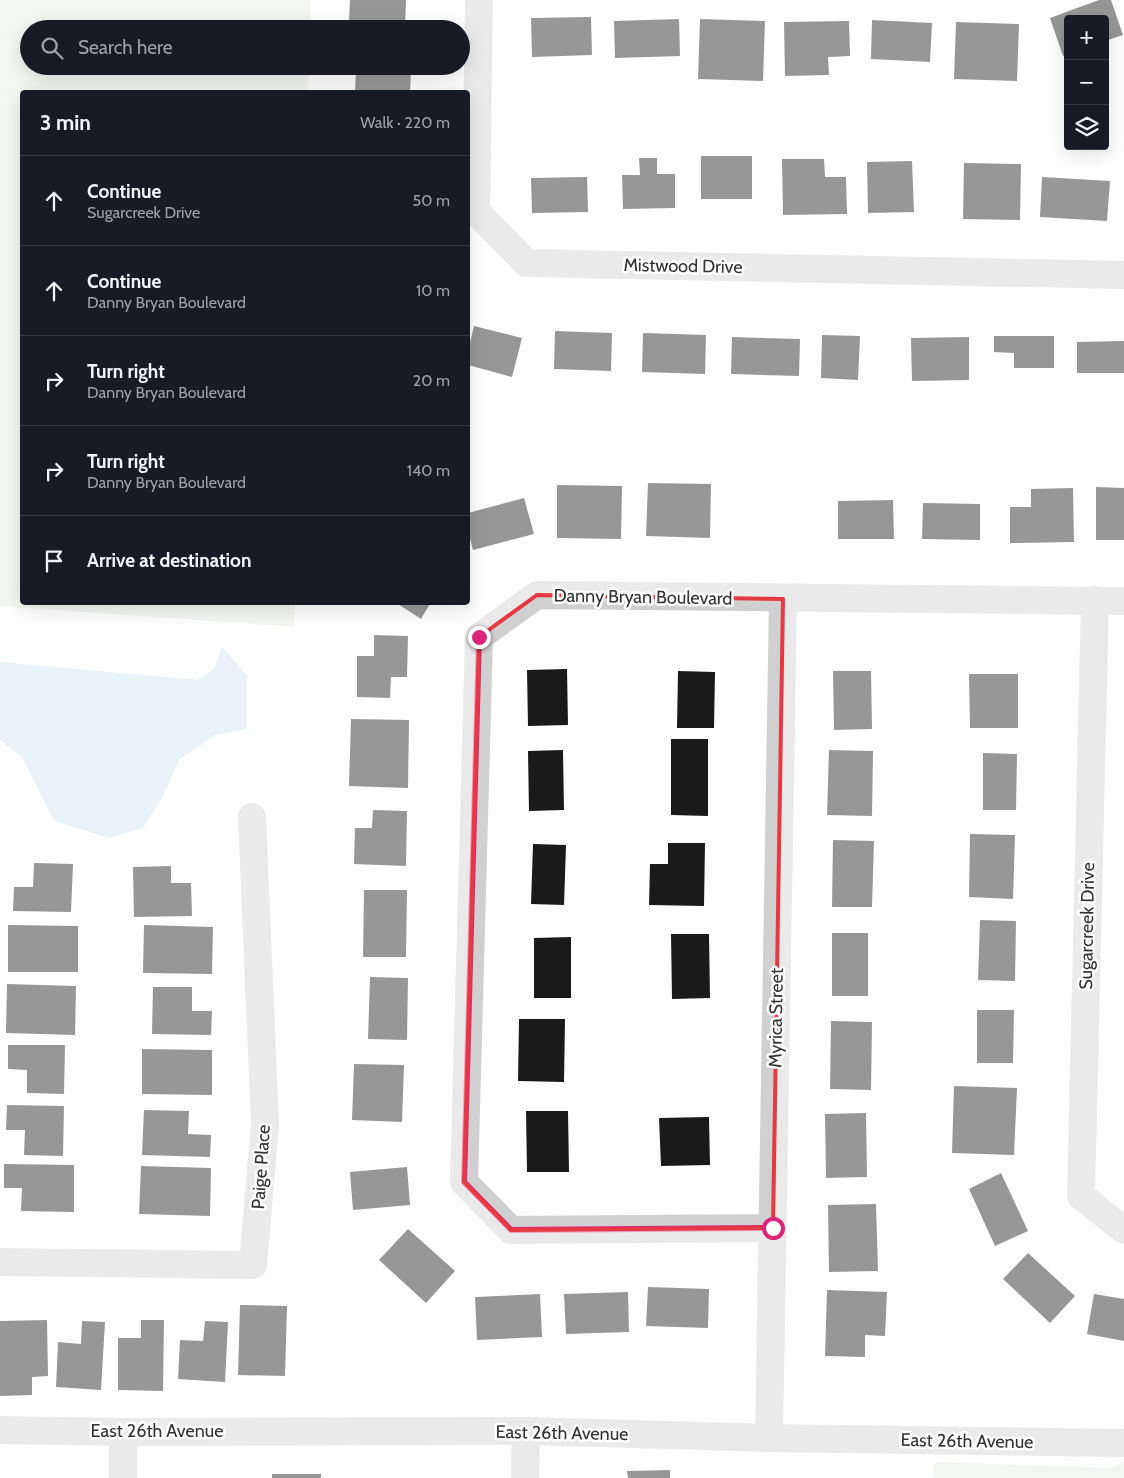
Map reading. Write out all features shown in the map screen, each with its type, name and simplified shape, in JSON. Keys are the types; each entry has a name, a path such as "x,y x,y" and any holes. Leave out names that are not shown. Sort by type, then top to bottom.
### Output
{"street":[{"name":"Mistwood Drive","path":"479,0 476,210 526,264 1124,275"},
{"name":"Danny Bryan Boulevard","path":"773,1228 511,1230 464,1182 479,637 537,595 1124,601"},
{"name":"Myrica Street","path":"770,1438 783,598"},
{"name":"Sugarcreek Drive","path":"1095,600 1081,1196 1124,1230"},
{"name":"Paige Place","path":"0,1262 253,1265 265,1124 252,817"},
{"name":"East 26th Avenue","path":"0,1430 123,1432 526,1431 770,1438 1124,1443"},
{"path":"525,1478 526,1431"},
{"path":"123,1432 123,1478"}],"highlighted area":[{"path":"537,595 783,599 773,1228 511,1230 464,1182 479,637"}],"shaded area":[{"path":"0,0 311,0 310,20 20,20 20,75 309,75 308,90 20,90 20,605 295,605 295,627 0,606"},
{"path":"1124,1462 1124,1478 934,1478 933,1463 1111,1468"}],"water":[{"path":"222,646 247,676 247,729 215,735 179,760 162,798 143,828 109,838 54,821 22,757 0,740 0,662 198,680 214,669"}],"building":[{"path":"350,0 406,0 405,20 349,20"},
{"path":"1099,0 1111,0 1123,35 1109,40 1109,15 1064,15 1063,56 1050,18"},
{"path":"591,17 592,55 532,57 531,18"},
{"path":"679,19 680,56 615,58 614,21"},
{"path":"700,19 765,21 763,81 698,79"},
{"path":"872,20 932,23 930,62 871,59"},
{"path":"849,21 850,56 828,57 829,75 785,76 784,22"},
{"path":"956,22 1019,24 1017,81 954,79"},
{"path":"356,75 411,75 410,90 355,90"},
{"path":"701,156 752,156 752,199 701,199"},
{"path":"639,158 657,158 657,174 675,174 675,208 623,209 622,175 640,175"},
{"path":"782,159 824,159 825,177 846,177 847,214 783,215"},
{"path":"912,161 914,212 868,213 867,162"},
{"path":"964,163 1021,164 1020,220 963,219"},
{"path":"587,177 588,212 532,213 531,178"},
{"path":"1042,177 1110,181 1107,221 1040,217"},
{"path":"474,326 522,338 512,377 470,366 470,343"},
{"path":"555,331 612,333 611,371 554,369"},
{"path":"643,333 706,335 705,374 642,372"},
{"path":"822,335 860,336 858,380 821,378"},
{"path":"994,336 1054,336 1054,368 1014,368 1014,353 994,352"},
{"path":"732,337 800,339 799,376 731,374"},
{"path":"969,337 969,380 912,381 911,338"},
{"path":"1124,341 1124,373 1077,373 1077,342"},
{"path":"648,483 711,484 710,538 646,536"},
{"path":"557,485 622,486 621,539 557,538"},
{"path":"1096,487 1124,488 1124,540 1096,540"},
{"path":"1073,488 1074,542 1010,543 1010,507 1031,507 1031,489"},
{"path":"524,498 534,534 473,550 470,539 470,512"},
{"path":"893,500 894,539 838,539 838,501"},
{"path":"923,503 980,504 980,540 922,539"},
{"path":"400,605 429,605 421,619"},
{"path":"374,635 408,636 407,677 391,677 390,698 357,697 357,656 374,656"},
{"path":"567,669 568,725 528,726 527,670"},
{"path":"678,671 715,672 714,728 677,728"},
{"path":"833,671 871,671 872,729 834,730"},
{"path":"969,674 1018,674 1018,728 970,728"},
{"path":"351,719 409,720 408,788 349,786"},
{"path":"671,739 708,739 708,816 671,815"},
{"path":"563,750 564,810 529,811 528,751"},
{"path":"829,750 873,751 872,816 827,815"},
{"path":"983,753 1017,754 1016,810 983,810"},
{"path":"373,810 407,811 406,866 354,864 355,828 372,828"},
{"path":"970,834 1015,835 1013,899 969,897"},
{"path":"833,840 874,841 872,907 832,907"},
{"path":"668,843 705,843 704,906 649,905 650,864 668,864"},
{"path":"533,844 566,845 564,905 531,904"},
{"path":"34,863 73,864 71,912 13,911 14,887 33,887"},
{"path":"171,866 171,883 191,883 192,916 134,917 133,867"},
{"path":"364,890 407,890 406,957 363,957"},
{"path":"980,920 1016,921 1015,981 978,980"},
{"path":"8,925 78,926 78,972 8,972"},
{"path":"144,925 213,927 212,974 143,973"},
{"path":"832,933 868,933 868,996 832,996"},
{"path":"671,934 709,934 710,998 672,999"},
{"path":"571,937 571,998 534,998 534,938"},
{"path":"370,977 408,978 407,1040 368,1039"},
{"path":"7,984 76,986 75,1035 6,1033"},
{"path":"153,987 192,987 192,1011 212,1011 211,1035 152,1034"},
{"path":"977,1010 1014,1010 1013,1063 977,1063"},
{"path":"519,1019 565,1019 564,1082 518,1081"},
{"path":"831,1021 872,1022 871,1090 830,1089"},
{"path":"8,1045 65,1045 64,1094 27,1093 27,1070 8,1069"},
{"path":"142,1049 212,1050 212,1095 142,1094"},
{"path":"354,1064 404,1065 402,1122 352,1120"},
{"path":"954,1086 1017,1088 1014,1155 952,1153"},
{"path":"7,1105 64,1106 63,1156 24,1155 25,1130 6,1130"},
{"path":"144,1110 189,1111 188,1134 211,1135 210,1157 142,1155"},
{"path":"526,1111 568,1111 569,1172 527,1172"},
{"path":"866,1113 867,1177 826,1178 825,1114"},
{"path":"709,1117 710,1165 661,1166 659,1118"},
{"path":"4,1164 74,1165 74,1212 21,1211 22,1188 4,1188"},
{"path":"141,1166 211,1168 210,1216 139,1214"},
{"path":"407,1167 410,1205 353,1210 350,1172"},
{"path":"1001,1173 1028,1231 995,1246 969,1189"},
{"path":"876,1204 878,1271 829,1272 828,1205"},
{"path":"408,1229 455,1271 426,1303 379,1260"},
{"path":"1028,1253 1075,1296 1050,1323 1003,1279"},
{"path":"648,1287 709,1289 708,1328 646,1326"},
{"path":"827,1290 887,1292 885,1336 865,1335 865,1357 825,1356"},
{"path":"628,1292 629,1332 566,1334 564,1294"},
{"path":"540,1294 542,1337 477,1340 475,1297"},
{"path":"1094,1294 1124,1299 1124,1341 1087,1334"},
{"path":"240,1305 287,1306 285,1376 238,1375"},
{"path":"47,1320 48,1376 32,1377 32,1395 0,1396 0,1321"},
{"path":"141,1320 164,1320 163,1391 118,1390 118,1338 141,1338"},
{"path":"82,1321 105,1322 101,1390 56,1387 58,1342 81,1344"},
{"path":"205,1321 228,1322 225,1382 178,1379 180,1340 203,1341"},
{"path":"670,1470 670,1478 628,1478 627,1471"},
{"path":"272,1474 321,1474 321,1478 272,1478"}],"route":[{"path":"479,637 464,1182 511,1230 773,1228"}]}
